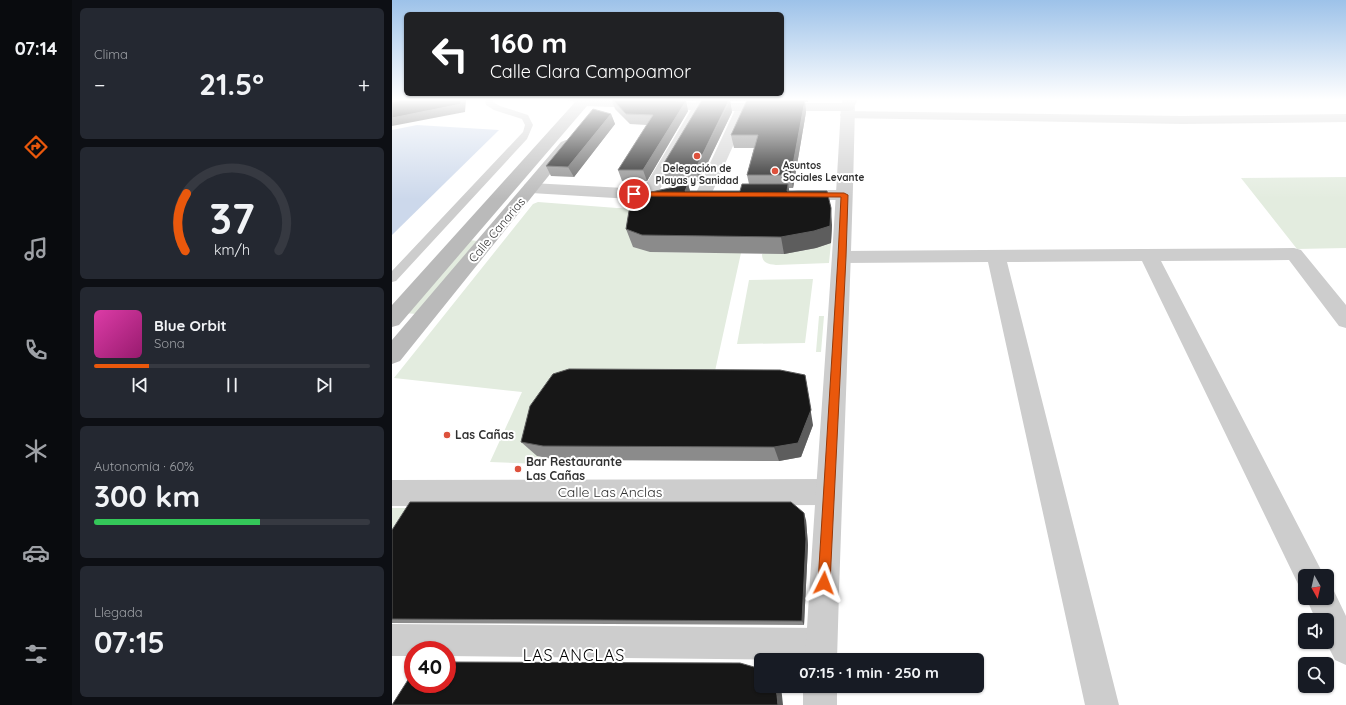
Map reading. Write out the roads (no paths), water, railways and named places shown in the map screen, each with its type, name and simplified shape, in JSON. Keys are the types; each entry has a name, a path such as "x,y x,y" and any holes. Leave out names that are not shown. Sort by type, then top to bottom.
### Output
{"main road":[{"name":"Calle Canarias","path":"392,319 556,133"},
{"name":"Calle Canarias","path":"392,355 576,134"}],"street":[{"path":"648,195 685,133"},
{"path":"531,188 648,195 711,195 734,133"},
{"path":"392,640 821,652 828,492 842,257 847,133"},
{"path":"781,195 844,195"},
{"path":"842,257 1294,254 1346,320"},
{"path":"1148,255 1306,569"},
{"path":"996,256 1102,705"},
{"name":"Calle Las Anclas","path":"392,493 828,492"},
{"path":"1324,605 1346,649"},
{"path":"820,693 820,705"}],"lane":[{"path":"392,278 526,133"}],"water":[{"path":"392,133 496,133 392,235"}],"place":[{"name":"Delegación de Playas y Sanidad","path":"697,156"},
{"name":"Asuntos Sociales Levante","path":"775,171"},
{"name":"Las Cañas","path":"447,435"},
{"name":"Bar Restaurante Las Cañas","path":"518,469"}],"district":[{"name":"LAS ANCLAS","path":"574,655"}]}
